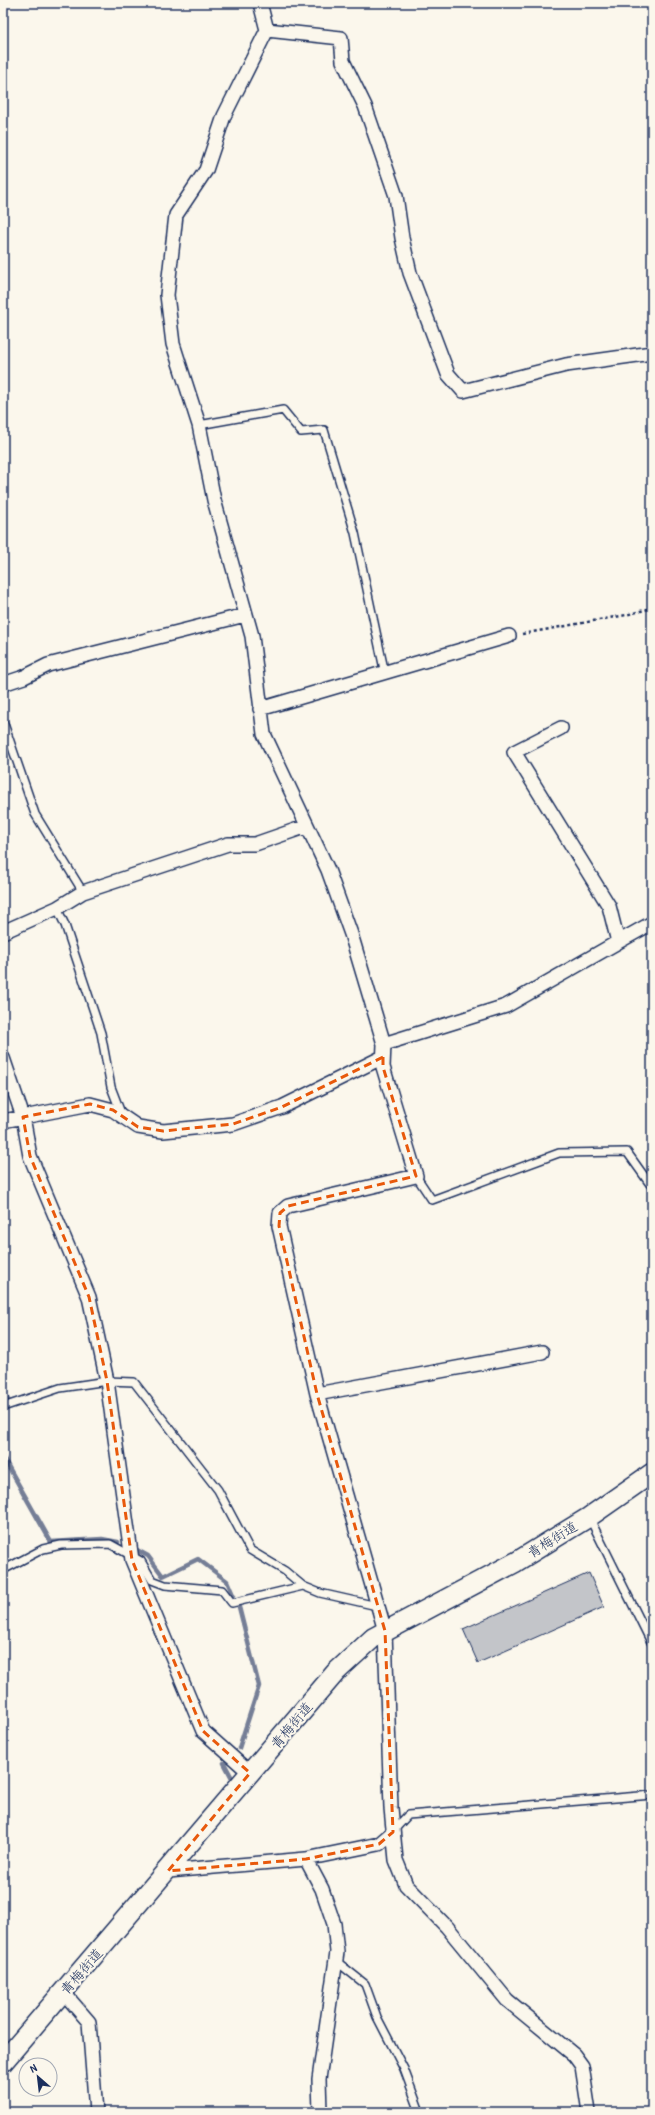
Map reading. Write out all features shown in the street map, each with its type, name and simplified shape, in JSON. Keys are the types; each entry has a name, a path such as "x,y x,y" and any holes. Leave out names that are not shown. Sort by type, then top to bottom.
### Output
{"main road":[{"name":"青梅街道","path":"3,2062 168,1871 336,1672 373,1638 516,1562 589,1517 652,1473"}],"street":[{"path":"260,3 267,30 224,116 206,170 176,215 167,295 173,344 199,425 214,500 252,636 264,734 331,877 351,934 384,1044 383,1067 416,1176 288,1206 280,1212 279,1226 317,1394 385,1631 393,1832 396,1860 406,1886 446,1927 507,2000 574,2055 582,2066 589,2112"},
{"path":"267,30 341,38 343,60 365,106 396,196 402,238 410,273 448,374 463,391 566,365 652,352"},
{"path":"3,684 24,677 48,665 245,615"},
{"path":"260,709 385,674 509,636"},
{"path":"561,728 514,752 609,906 618,942"},
{"path":"3,932 57,908 83,892 228,844 255,844 307,826"},
{"path":"384,1044 506,1006 652,923"},
{"path":"3,1121 90,1104 113,1110 138,1127 163,1131 233,1124 282,1107 384,1057"},
{"path":"3,1058 23,1117 30,1156 89,1297 107,1381 131,1554 202,1731 250,1773"},
{"path":"317,1394 542,1352"},
{"path":"168,1871 306,1859 378,1844 393,1832"},
{"path":"306,1859 322,1889 334,1924 336,1961 319,2079 320,2112"},
{"path":"62,1992 89,2022 96,2112"}],"lane":[{"path":"199,425 283,410 301,432 324,430 355,533 385,674"},
{"path":"3,721 35,814 83,892"},
{"path":"57,908 65,925 101,1033 111,1087 122,1116"},
{"path":"416,1176 432,1200 559,1153 628,1152 652,1187"},
{"path":"3,1407 60,1388 107,1381 134,1382 218,1490 250,1550 285,1571 303,1586 320,1593 377,1606"},
{"path":"589,1517 652,1644"},
{"path":"3,1570 43,1549 61,1545 110,1544 131,1554 141,1561 152,1580 165,1585 222,1590 232,1603 303,1586"},
{"path":"393,1832 408,1815 652,1795"},
{"path":"336,1961 365,1984 377,2017 404,2069 420,2112"}],"path":[{"path":"509,636 626,615 652,608"}],"highlighted area":[{"path":"383,1057 383,1067 416,1176 288,1206 280,1213 279,1226 317,1394 385,1631 393,1832 379,1844 306,1859 168,1871 250,1773 203,1731 132,1560 107,1381 89,1297 30,1156 23,1117 90,1104 113,1110 138,1127 163,1131 233,1124 282,1107"}],"building":[{"path":"589,1573 604,1607 478,1663 463,1629"}],"waterway":[{"path":"3,1390 8,1400 3,1401"},
{"path":"3,1457 51,1542 102,1539 118,1542"},
{"path":"137,1550 148,1556 163,1576 198,1559 227,1581 233,1595"},
{"path":"239,1607 259,1686 239,1748"},
{"path":"224,1763 233,1780"}]}
